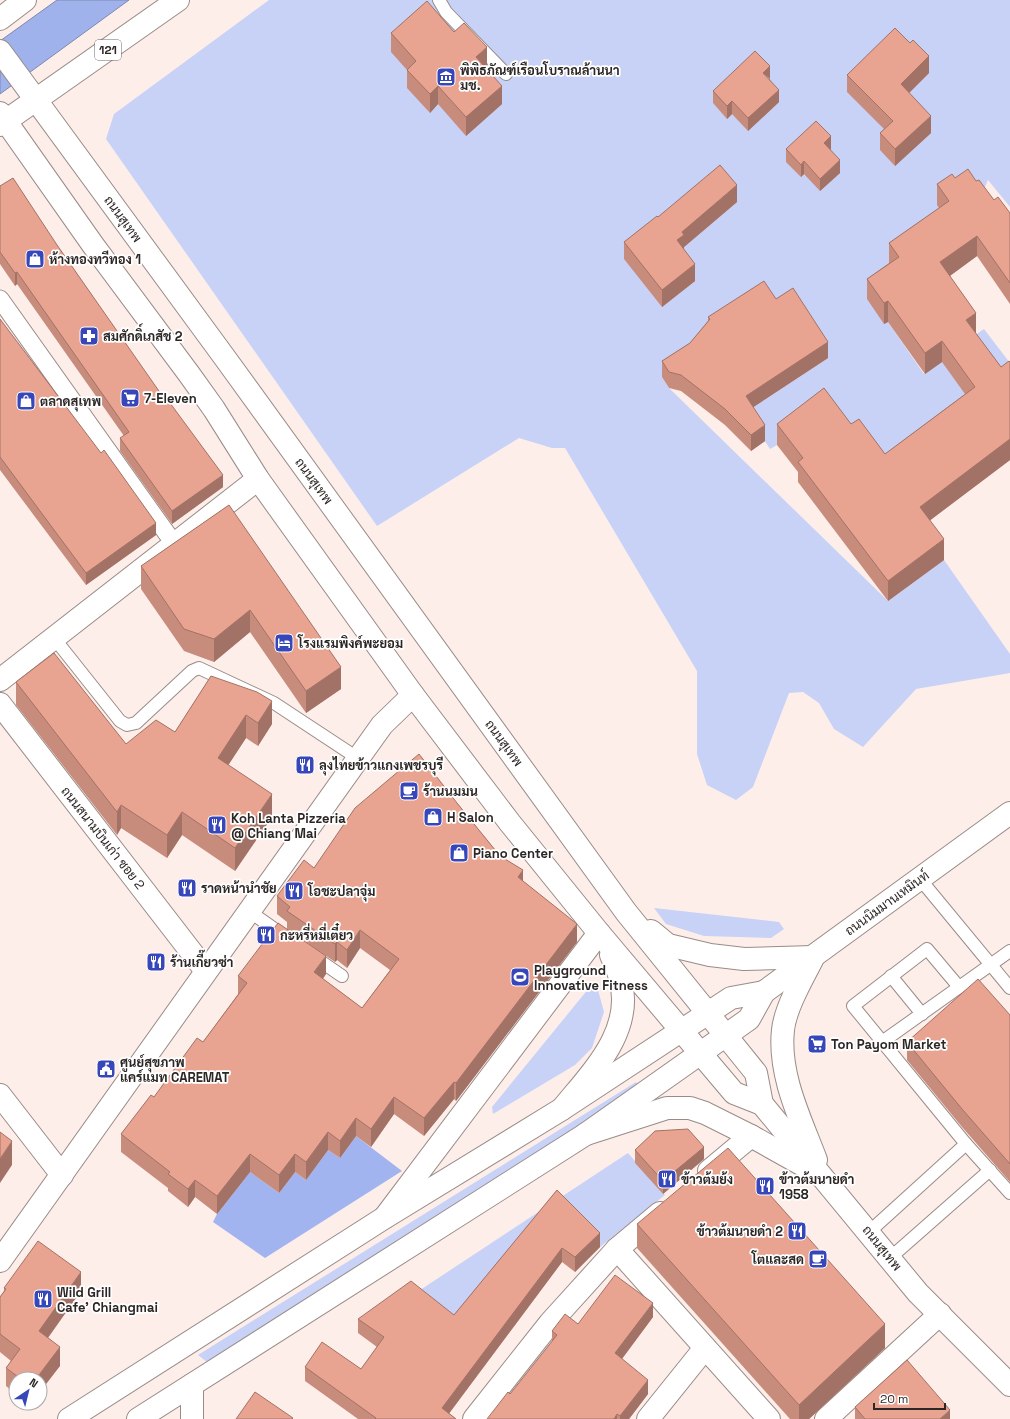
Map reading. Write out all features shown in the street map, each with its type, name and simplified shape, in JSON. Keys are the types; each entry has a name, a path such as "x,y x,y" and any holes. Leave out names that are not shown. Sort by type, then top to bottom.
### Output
{"main road":[{"path":"0,19 26,0"},
{"name":"121","path":"2,120 32,93 178,0"},
{"name":"ถนนสุเทพ","path":"0,51 246,386 626,912 756,1072 762,1104 918,1293 1010,1385"},
{"path":"2,120 214,408 258,479 413,695 510,823 601,936 620,978 623,998 621,1023 611,1046 598,1065 562,1109"},
{"path":"0,680 176,545 258,479"},
{"path":"0,1261 382,725 413,695"},
{"name":"ถนนสนามบินเก่า ซอย 2","path":"0,704 206,971"},
{"name":"ถนนนิมมานเหมินท์","path":"764,992 1010,813"},
{"path":"626,912 668,945 710,956 744,959 813,957 793,997 783,1030 784,1057 790,1088 821,1176"},
{"path":"384,1218 601,936"},
{"name":"ถนนสุเทพ","path":"601,936 734,1093 762,1104"},
{"path":"70,1419 384,1218 562,1109 731,998 764,992"},
{"path":"138,1419 586,1134 749,1019 764,992"},
{"path":"0,1095 62,1175"},
{"path":"586,1134 667,1108 685,1108 705,1113 751,1136 821,1176"},
{"path":"693,1185 751,1136"},
{"path":"474,1419 550,1323 617,1249 675,1200"},
{"path":"617,1249 770,1419"},
{"path":"826,1419 940,1314"},
{"path":"648,1419 705,1348"},
{"path":"192,1385 192,1419"}],"street":[{"path":"0,299 176,545"}],"lane":[{"path":"439,0 446,12 506,74"},
{"path":"54,638 120,721 127,725 136,723 192,671 199,668 207,670 274,703 359,759"},
{"path":"920,879 1010,988"},
{"path":"249,911 342,976"},
{"path":"959,987 927,949 853,1006 966,1144 1010,1193"},
{"path":"882,1042 1010,950"},
{"path":"891,976 922,1014"},
{"path":"869,1232 966,1144"},
{"path":"890,1258 990,1170"}],"shaded area":[{"path":"57,0 129,0 0,94 0,41"},
{"path":"269,0 1010,0 1010,207 988,180 979,201 949,222 884,324 888,322 924,374 942,362 943,357 984,329 1010,363 885,475 777,445 770,449 746,412 828,358 662,377 669,388 888,601 944,560 1010,654 1010,673 916,689 863,747 834,729 819,703 803,692 789,693 753,787 736,800 707,785 697,754 697,671 565,448 552,448 519,438 377,526 106,139 114,114"},
{"path":"654,908 779,922 784,929 771,938 704,936 666,924"},
{"path":"589,988 598,990 604,1012 592,1048 575,1065 493,1114 492,1107"},
{"path":"636,1082 641,1088 207,1362 198,1355"},
{"path":"356,1136 402,1171 265,1258 213,1222 217,1214 250,1172 279,1193 295,1172 306,1180 328,1150 340,1158"},
{"path":"628,1153 665,1195 600,1247 557,1204 454,1329 411,1296"}],"building":[{"name":"พิพิธภัณฑ์เรือนโบราณล้านนา มช.","path":"427,1 454,32 464,23 487,47 476,57 502,86 466,117 438,86 430,94 407,70 416,61 391,33"},
{"path":"895,28 910,43 913,40 929,56 901,84 931,116 895,149 880,133 893,121 847,75"},
{"path":"755,51 770,66 763,73 779,90 748,118 732,101 727,106 713,91"},
{"path":"816,121 831,136 824,143 840,160 820,179 804,161 801,165 786,149"},
{"path":"720,165 737,185 682,232 684,235 677,240 695,264 662,290 624,242 657,216 658,217"},
{"path":"968,169 976,181 979,180 994,200 998,197 1010,213 1010,283 977,236 940,262 976,313 966,320 1001,367 1009,361 1010,362 1010,439 920,507 944,539 888,581 798,462 803,458 777,424 824,388 851,424 859,419 885,454 975,387 942,341 925,353 888,301 884,303 867,279 899,257 889,243 949,201 937,184 952,174 955,178"},
{"path":"13,178 57,245 168,404 170,403 223,475 172,511 120,438 129,432 17,272 15,273 0,252 0,186"},
{"path":"764,281 776,299 793,288 828,342 746,396 765,425 751,435 725,409 681,375 669,372 662,361 690,343 710,319 708,317"},
{"name":"ตลาดสุเทพ","path":"0,319 101,453 104,450 156,523 86,573 0,457"},
{"path":"229,505 341,667 306,691 250,610 214,639 184,629 141,566"},
{"path":"54,653 126,744 156,720 175,732 211,676 257,692 272,701 258,723 246,715 218,758 272,794 235,848 182,812 167,835 121,805 117,812 16,682"},
{"path":"419,754 500,856 523,870 518,877 577,924 456,1083 454,1082 424,1118 394,1097 371,1129 356,1118 340,1141 328,1132 306,1162 295,1154 279,1175 250,1154 217,1196 195,1180 188,1189 168,1174 170,1172 121,1134 151,1095 154,1097 197,1038 203,1042 247,983 238,976 278,923 326,956 314,972 362,1008 399,959 360,930 347,950 337,942 335,944 287,911 290,907 277,896 304,860 314,868 355,808"},
{"path":"978,979 1010,1015 1010,1164 907,1042"},
{"path":"688,1129 704,1147 663,1181 635,1150 655,1131"},
{"path":"0,1132 12,1141 0,1159"},
{"path":"728,1148 885,1324 799,1405 637,1224"},
{"path":"557,1190 600,1233 575,1257 562,1248 442,1408 456,1419 375,1419 376,1418 305,1367 322,1342 361,1369 384,1337 358,1319 411,1281 454,1315"},
{"path":"38,1241 81,1272 39,1331 60,1347 42,1371 10,1371 6,1368 20,1349 0,1334 0,1297 6,1289 4,1288"},
{"path":"615,1275 653,1303 615,1353 648,1380 620,1416 617,1414 614,1419 487,1419 508,1392 510,1394 557,1335 552,1331 565,1314 578,1324"},
{"path":"907,1360 950,1410 940,1419 865,1419 855,1407"},
{"path":"255,1392 293,1418 236,1419"}],"place":[{"name":"พิพิธภัณฑ์เรือนโบราณล้านนา มช.","path":"446,77"},
{"name":"ห้างทองทวีทอง 1","path":"35,259"},
{"name":"สมศักดิ์เภสัช 2","path":"89,336"},
{"name":"7-Eleven","path":"130,398"},
{"name":"ตลาดสุเทพ","path":"26,401"},
{"name":"โรงแรมพิงค์พะยอม","path":"284,643"},
{"name":"ลุงไทยข้าวแกงเพชรบุรี","path":"305,765"},
{"name":"ร้านนมมน","path":"409,791"},
{"name":"H Salon","path":"433,817"},
{"name":"Koh Lanta Pizzeria @ Chiang Mai","path":"217,825"},
{"name":"Piano Center","path":"459,853"},
{"name":"ราดหน้านำชัย","path":"187,888"},
{"name":"โอชะปลาจุ่ม","path":"294,891"},
{"name":"กะหรี่หมี่เตี๋ยว","path":"266,935"},
{"name":"ร้านเกี๊ยวซ่า","path":"156,962"},
{"name":"Playground Innovative Fitness","path":"520,977"},
{"name":"Ton Payom Market","path":"817,1044"},
{"name":"ศูนย์สุขภาพ แคร์แมท CAREMAT","path":"106,1069"},
{"name":"ข้าวต้มย้ง","path":"667,1179"},
{"name":"ข้าวต้มนายดำ 1958","path":"765,1186"},
{"name":"ข้าวต้มนายดำ 2","path":"797,1231"},
{"name":"โตและสด","path":"818,1259"},
{"name":"Wild Grill Cafe' Chiangmai","path":"43,1299"}]}
